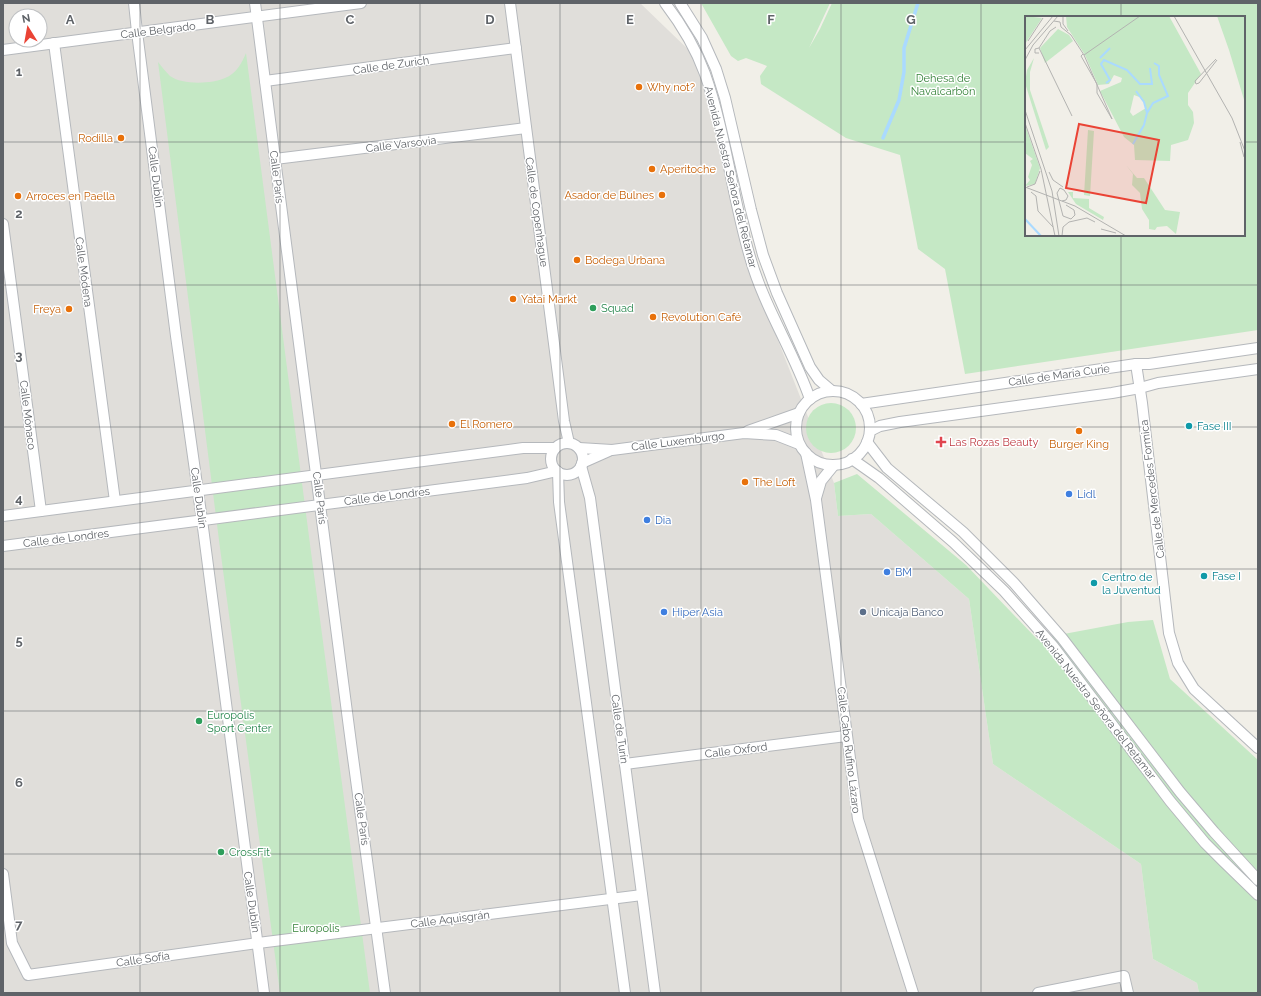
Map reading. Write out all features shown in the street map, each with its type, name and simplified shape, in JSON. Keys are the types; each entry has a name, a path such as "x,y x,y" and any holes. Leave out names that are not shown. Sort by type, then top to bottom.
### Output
{"street":[{"name":"Calle Dublín","path":"134,3 136,32 264,993"},
{"name":"Calle París","path":"255,3 274,159 385,993"},
{"name":"Calle Belgrado","path":"3,50 257,17 334,5 361,3"},
{"name":"Calle de Copenhague","path":"510,3 564,421 561,445"},
{"name":"Avenida Nuestra Señora del Retamar","path":"665,3 672,12 690,44 704,74 719,125 738,212 750,258 765,298 799,371 810,399"},
{"name":"Avenida Nuestra Señora del Retamar","path":"680,3 702,38 716,69 726,98 750,210 763,255 777,293 810,367 820,380 832,391"},
{"name":"Calle Módena","path":"54,43 115,501"},
{"name":"Calle de Zurich","path":"265,81 516,48"},
{"name":"Calle Varsovia","path":"274,159 526,128"},
{"name":"Calle Mónaco","path":"3,224 41,511"},
{"name":"Calle de María Curie","path":"861,404 1258,348"},
{"name":"Calle de Mercedes Formica","path":"1136,364 1169,633 1178,663 1194,689 1258,748"},
{"path":"870,431 880,426 900,422 1140,388 1158,383 1258,369"},
{"path":"832,391 853,397 861,404 869,421 870,431 867,442 861,452 843,464 834,465 818,462 806,453 799,444 796,434 796,423 799,413 804,405 820,393 832,391"},
{"name":"Calle Luxemburgo","path":"579,448 612,450 744,433 799,413"},
{"name":"Calle Luxemburgo","path":"744,433 776,436 799,444"},
{"name":"Avenida Nuestra Señora del Retamar","path":"867,442 887,468 963,532 1014,583 1062,638 1180,792 1258,880"},
{"path":"3,516 523,448 575,444 582,452 582,465 574,473 568,474 558,472"},
{"path":"561,445 552,454 551,460 553,466 558,472 559,502 625,993"},
{"name":"Calle Luxemburgo","path":"582,465 612,450"},
{"name":"Calle Cabo Rufino Lázaro","path":"806,453 816,500 858,819 913,993"},
{"name":"Avenida Nuestra Señora del Retamar","path":"852,459 879,478 953,542 1004,591 1053,646 1205,843 1258,895"},
{"name":"Calle de Turín","path":"582,465 590,498 655,993"},
{"name":"Calle Cabo Rufino Lázaro","path":"816,500 820,481 834,465"},
{"name":"Calle de Londres","path":"3,546 527,478 558,472"},
{"name":"Calle Oxford","path":"625,764 846,736"},
{"path":"3,874 8,944"},
{"name":"Calle Aquisgrán","path":"258,943 642,895"},
{"name":"Calle Sofía","path":"8,944 28,975 258,943"},
{"path":"1038,993 1124,976 1128,993"}],"shaded area":[{"path":"3,3 640,3 695,56 759,292 834,483 838,516 871,514 969,599 993,764 1141,864 1153,959 1197,983 1199,993 3,993"}],"green space":[{"name":"Dehesa de Navalcarbón","path":"701,3 830,3 809,48 832,3 1258,3 1258,330 965,374 945,269 918,249 900,155 846,138 761,84 760,76 767,66 746,58 738,61 731,56"},
{"name":"Europolis","path":"246,53 370,993 280,993 220,548 158,62 170,76 175,79 197,83 219,80 229,76 235,71"},
{"path":"826,403 836,403 849,410 856,423 856,433 849,446 836,453 826,453 817,449 810,442 806,433 806,423 810,414 817,407"},
{"path":"857,474 966,565 1037,639 1128,622 1153,620 1170,679 1258,760 1258,993 1199,993 1197,983 1153,959 1141,864 993,764 969,599 871,514 838,516 834,483"}],"waterway":[{"path":"883,138 899,100 904,72 904,48 918,3"}],"place":[{"name":"Why not?","path":"639,87"},
{"name":"Rodilla","path":"121,138"},
{"name":"Aperitoche","path":"652,169"},
{"name":"Asador de Bulnes","path":"662,195"},
{"name":"Arroces en Paella","path":"18,196"},
{"name":"Bodega Urbana","path":"577,260"},
{"name":"Yatai Markt","path":"513,299"},
{"name":"Squad","path":"593,308"},
{"name":"Freya","path":"69,309"},
{"name":"Revolution Café","path":"653,317"},
{"name":"El Romero","path":"452,424"},
{"name":"Fase III","path":"1189,426"},
{"name":"Burger King","path":"1079,431"},
{"name":"Las Rozas Beauty","path":"941,442"},
{"name":"The Loft","path":"745,482"},
{"name":"Lidl","path":"1069,494"},
{"name":"Dia","path":"647,520"},
{"name":"BM","path":"887,572"},
{"name":"Fase I","path":"1204,576"},
{"name":"Centro de la Juventud","path":"1094,583"},
{"name":"Hiper Asia","path":"664,612"},
{"name":"Unicaja Banco","path":"863,612"},
{"name":"Europolis Sport Center","path":"199,721"},
{"name":"CrossFit","path":"221,852"}]}
